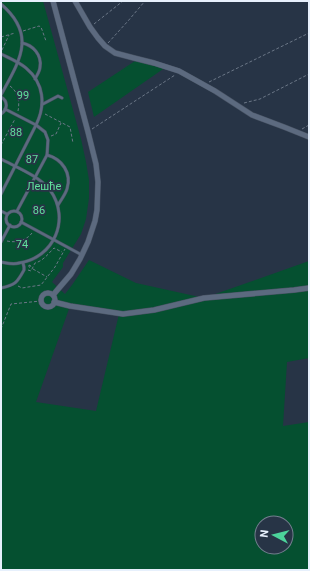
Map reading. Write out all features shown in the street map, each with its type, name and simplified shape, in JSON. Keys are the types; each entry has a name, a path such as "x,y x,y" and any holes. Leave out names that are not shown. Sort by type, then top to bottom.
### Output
{"street":[{"path":"53,1 96,164 98,182 97,210 88,242 71,274 53,295"},
{"path":"75,1 90,27 104,46 116,53 160,65 189,76 216,91 252,115 309,137"},
{"path":"54,302 123,314 154,310 204,298 309,288"},
{"path":"53,295 46,293 42,296 41,301 46,307 50,306 54,302"},
{"path":"53,295 54,302"}],"lane":[{"path":"1,4 10,11 16,20 21,32 22,43 18,63 1,96 6,103 6,109 1,114"},
{"path":"22,43 31,46 35,50 40,60 40,71 35,79"},
{"path":"1,53 26,68 35,79 40,90 42,104 40,118 1,194"},
{"path":"42,104 58,96 62,98"},
{"path":"6,109 36,125 47,137 47,155 17,211"},
{"path":"47,155 64,165 67,173 67,189 57,206"},
{"path":"1,159 43,183 50,190 57,202 59,213 57,234 51,245 45,251 37,257 23,263 18,264 1,262"},
{"path":"1,211 7,214"},
{"path":"7,214 12,211 17,211"},
{"path":"7,214 6,222 10,225 17,226 21,222 21,216 17,211"},
{"path":"21,222 82,255"},
{"path":"2,241 10,225"},
{"path":"1,288 14,284 17,281 24,270 23,263"}],"path":[{"path":"90,27 124,1"},
{"path":"104,46 128,21 144,1"},
{"path":"21,32 39,26 41,27 46,41"},
{"path":"1,38 15,33"},
{"path":"203,85 309,33"},
{"path":"1,53 9,35"},
{"path":"88,132 179,72"},
{"path":"236,105 260,99 309,74"},
{"path":"45,114 70,127 73,143"},
{"path":"47,137 56,134 62,123"},
{"path":"296,131 309,125"},
{"path":"2,241 20,241 29,236 34,229"},
{"path":"14,284 22,288 41,285 55,267 66,246"},
{"path":"28,270 31,271 34,263 38,263 45,258 54,248 63,253"},
{"path":"31,268 47,277"},
{"path":"1,329 11,304 41,301"}],"green space":[{"path":"1,1 43,1 81,139 89,180 89,198 86,219 81,234 63,263 63,267 52,282 65,294 89,260 136,283 204,298 309,261 309,358 287,362 283,426 309,422 309,570 1,570","holes":["70,306 119,314 96,411 36,402"]},
{"path":"138,59 166,67 94,117 88,92"}],"park label":[{"name":"99","path":"23,95"},
{"name":"88","path":"16,132"},
{"name":"87","path":"32,159"},
{"name":"Лешће","path":"44,186"},
{"name":"86","path":"39,210"},
{"name":"74","path":"22,244"}]}
